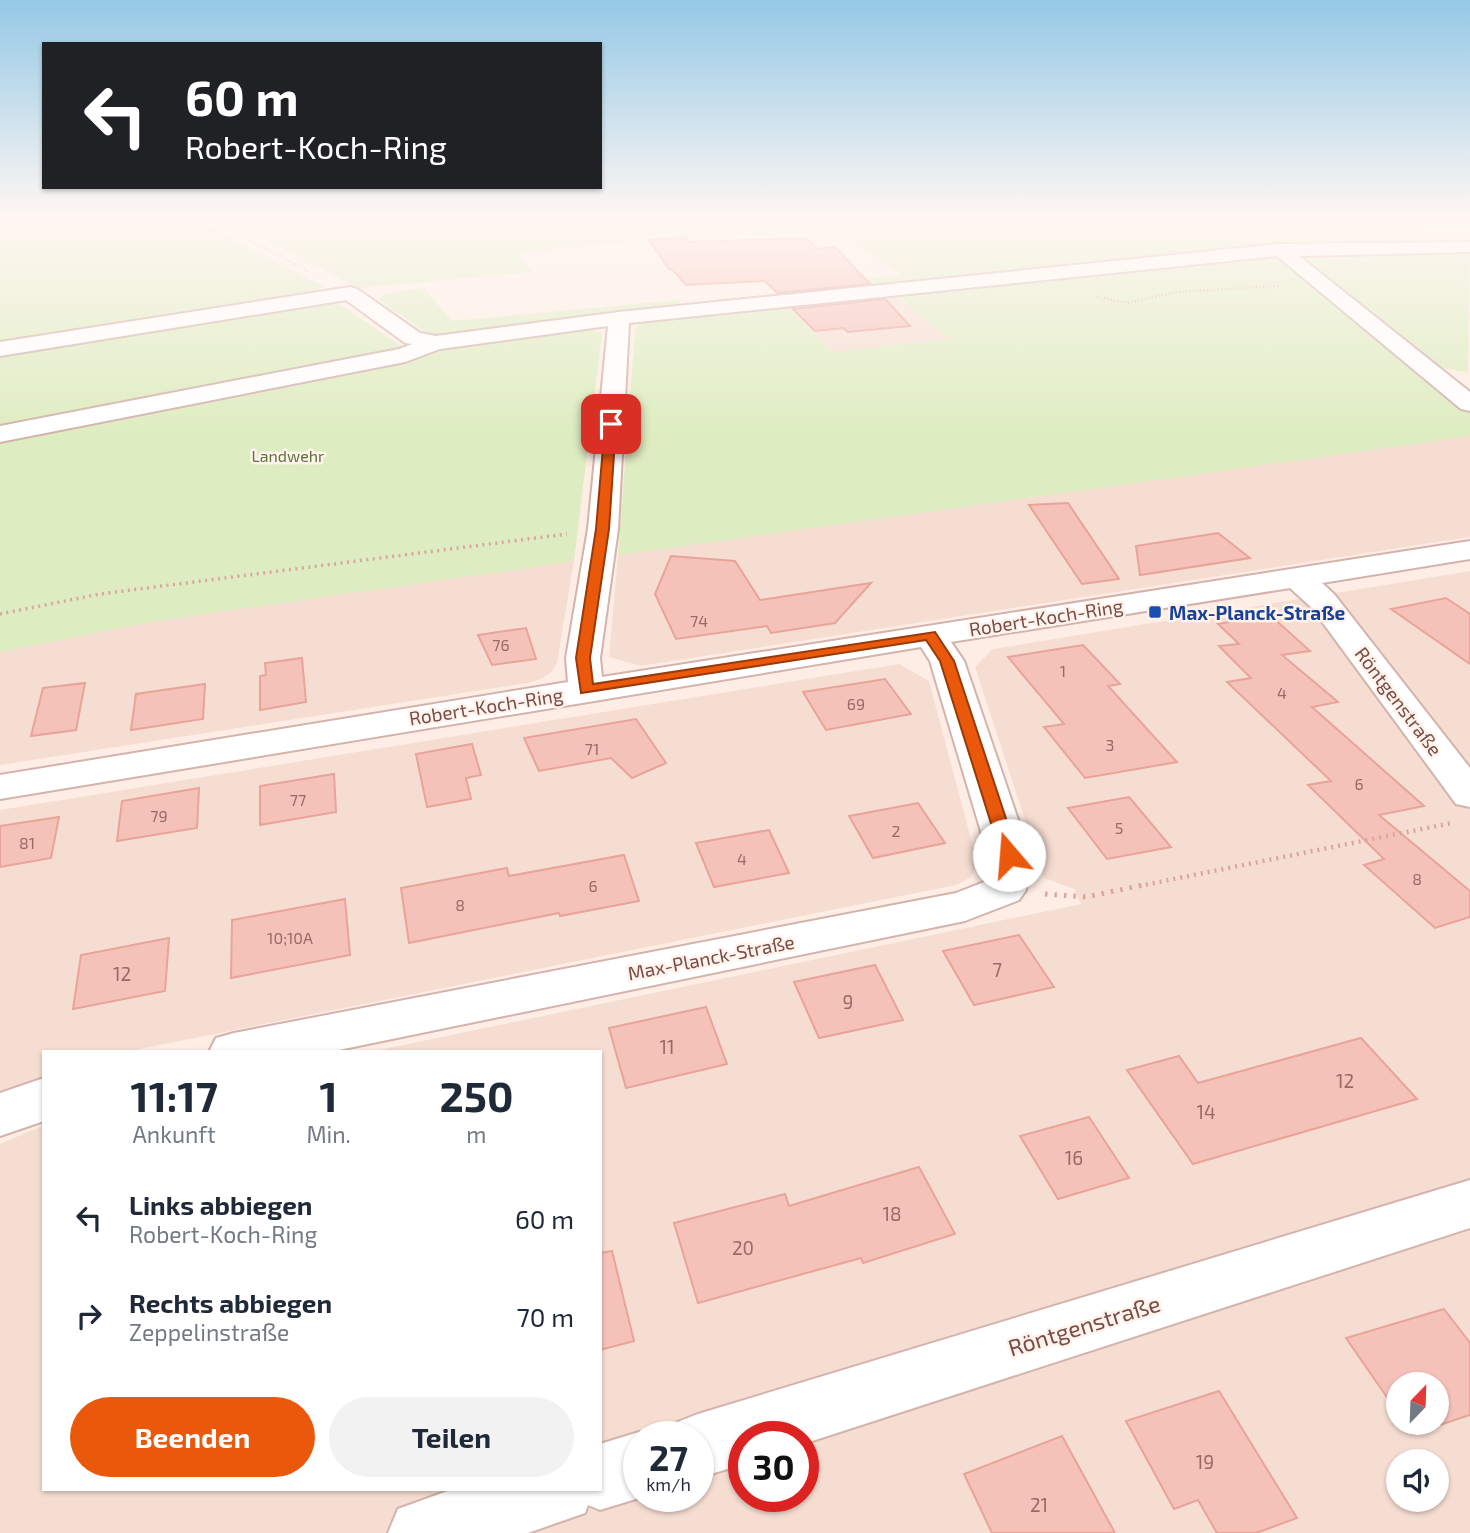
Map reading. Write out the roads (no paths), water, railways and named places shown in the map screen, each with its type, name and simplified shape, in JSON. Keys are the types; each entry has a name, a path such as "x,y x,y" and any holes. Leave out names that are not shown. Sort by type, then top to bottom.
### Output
{"street":[{"path":"0,434 405,355 436,343 760,296 843,291"},
{"path":"1331,291 1470,404"},
{"path":"0,349 350,293 413,338 436,343"},
{"path":"586,690 583,658 603,529 619,318"},
{"path":"1443,380 1470,378"},
{"name":"Robert-Koch-Ring","path":"0,787 586,690 1470,550"},
{"name":"Röntgenstraße","path":"1298,578 1323,601 1466,809"},
{"name":"Max-Planck-Straße","path":"244,1050 965,906 1004,890 1009,855 947,661 930,635"},
{"path":"0,1115 42,1100"},
{"name":"Röntgenstraße","path":"714,1441 1470,1204"},
{"path":"602,1476 623,1470"},
{"path":"422,1533 555,1491"}],"place":[{"name":"Max-Planck-Straße","path":"1155,612"}],"park label":[{"name":"Landwehr","path":"288,455"}]}
